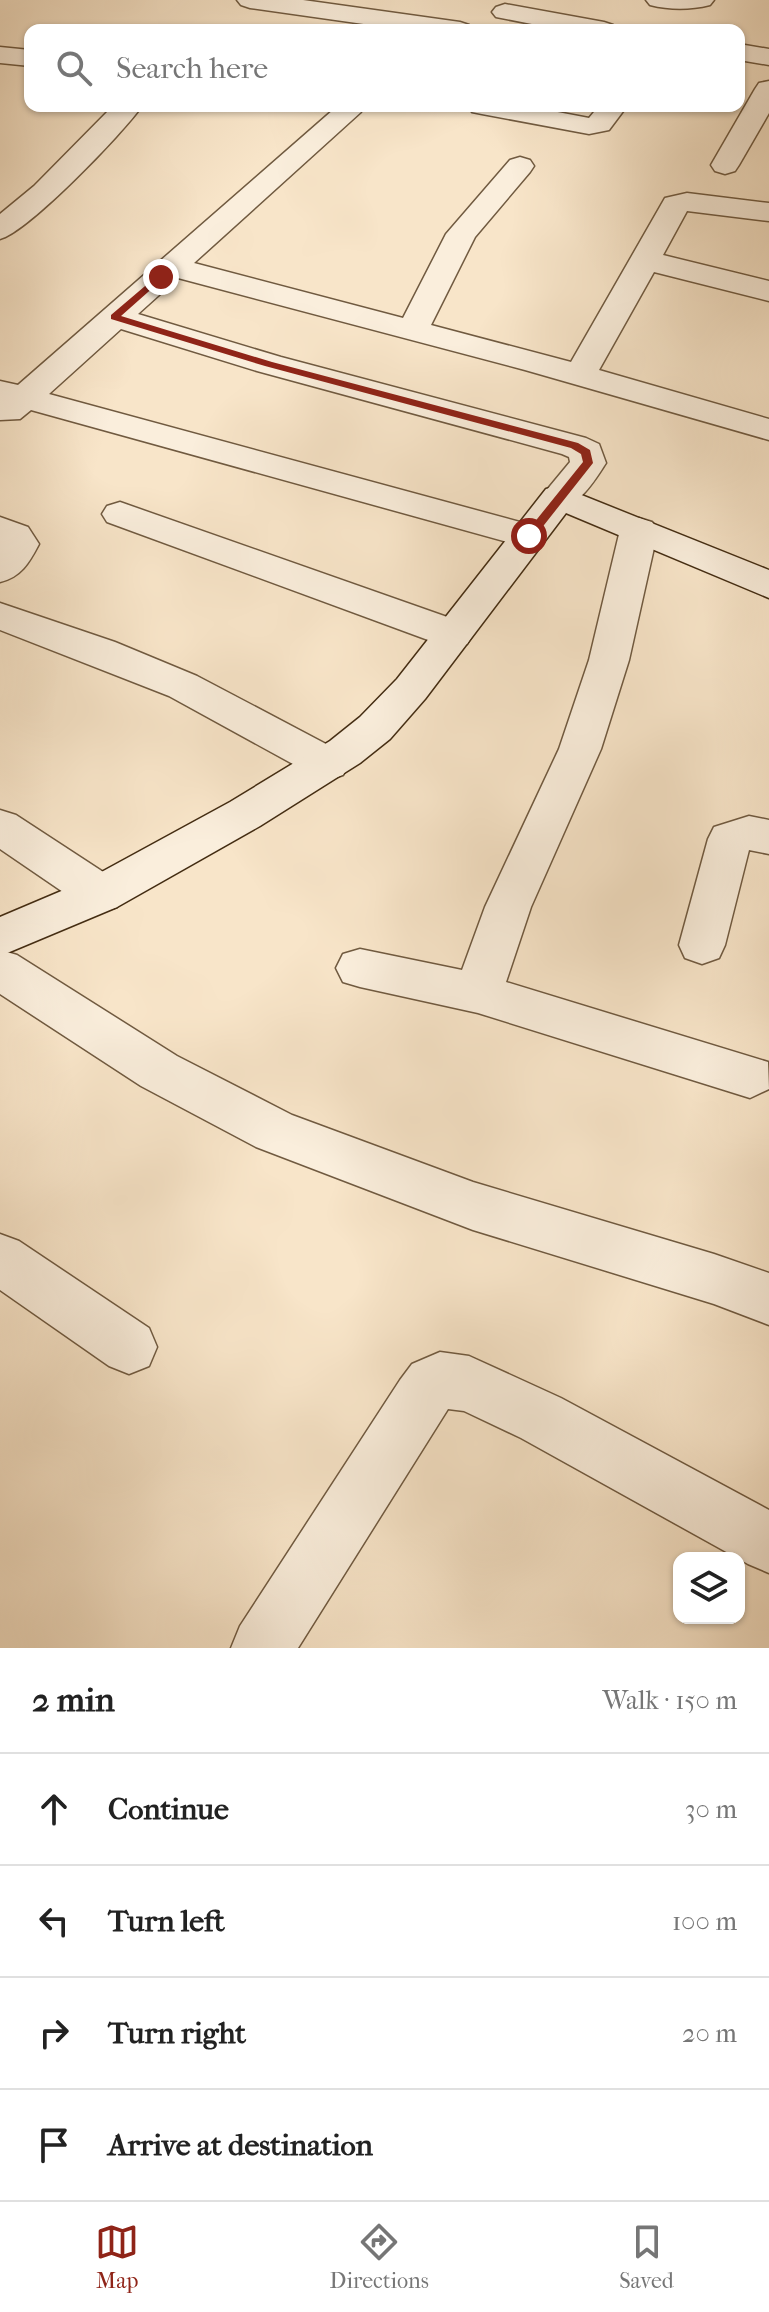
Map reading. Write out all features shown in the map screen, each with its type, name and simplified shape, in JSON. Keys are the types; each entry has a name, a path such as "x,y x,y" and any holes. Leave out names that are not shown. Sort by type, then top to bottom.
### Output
{"street":[{"path":"250,0 314,4 426,24"},
{"path":"659,0 701,0"},
{"path":"295,24 314,4"},
{"path":"503,14 566,24"},
{"path":"745,53 769,57"},
{"path":"725,165 767,99"},
{"path":"0,230 44,192 122,112"},
{"path":"8,402 114,317 347,112"},
{"path":"514,112 589,126 599,124 608,112"},
{"path":"412,331 461,234 520,166"},
{"path":"580,375 676,204 681,202 769,212"},
{"path":"645,260 769,291"},
{"path":"172,267 580,375 769,430"},
{"path":"0,937 101,894 245,814 328,764 375,728 411,689 588,463 586,452 574,446 269,364 114,317"},
{"path":"8,402 529,536"},
{"path":"559,497 769,585"},
{"path":"120,514 453,634"},
{"path":"0,529 15,535 20,544 13,558 0,570"},
{"path":"478,993 508,907 580,749 609,660 639,530"},
{"path":"0,616 101,652 183,686 328,764"},
{"path":"0,827 101,894"},
{"path":"702,945 730,839 749,833 769,837"},
{"path":"360,968 478,993 750,1077"},
{"path":"0,969 159,1071 274,1131 473,1206 714,1279 769,1299"},
{"path":"0,1259 129,1347"},
{"path":"262,1648 420,1400 432,1384 440,1380 469,1384 541,1418 769,1543"}],"route":[{"path":"161,277 114,317 269,364 574,446 586,452 588,463 529,536"}]}
